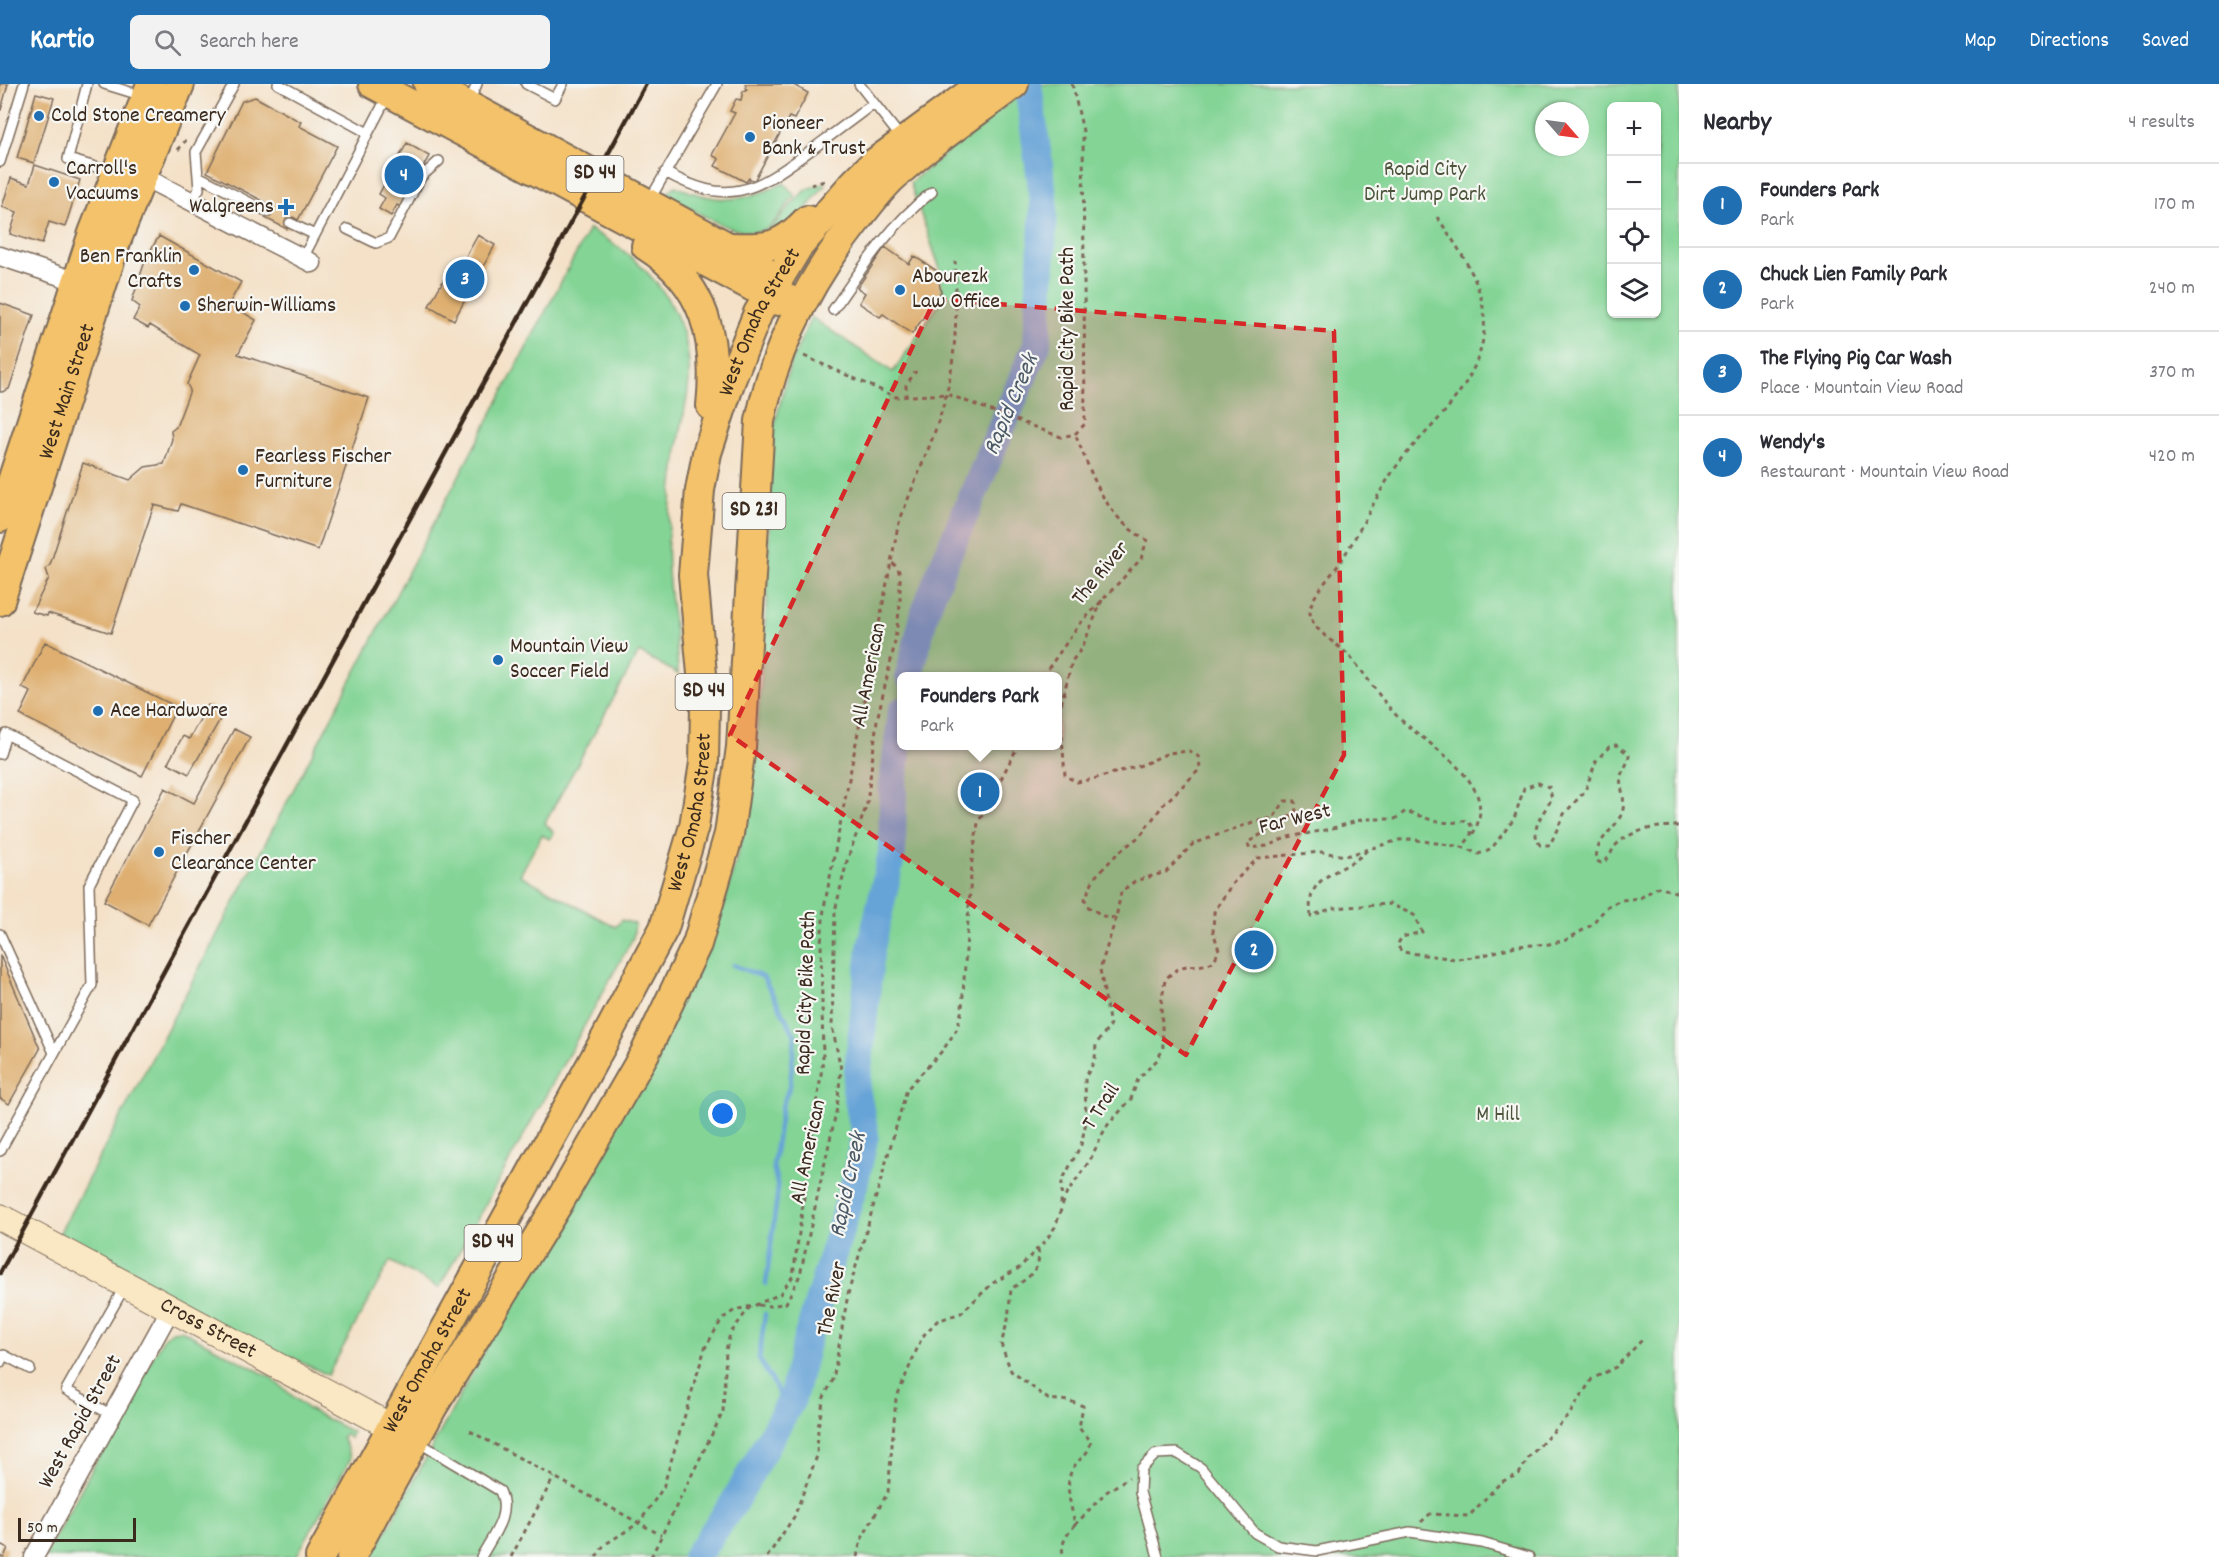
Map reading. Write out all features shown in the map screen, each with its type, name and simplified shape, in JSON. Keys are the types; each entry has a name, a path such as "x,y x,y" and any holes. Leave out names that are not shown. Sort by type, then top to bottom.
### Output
{"main road":[{"name":"SD 44","path":"428,84 465,110 770,286"},
{"name":"West Omaha Street","path":"941,127 982,84"},
{"name":"West Omaha Street","path":"320,1557 558,1204 639,1063 698,944 729,834 741,747 759,421 779,352 813,281 911,150 941,127 1014,84"},
{"name":"SD 44","path":"385,87 465,110 520,178 646,247 667,260 685,279 703,312 711,341 714,371 707,453"},
{"name":"West Main Street","path":"0,601 88,286 125,171 160,96"},
{"name":"West Omaha Street","path":"351,1557 403,1433 664,928 694,826 704,763 705,707 693,575 700,490 707,453 750,332 770,286 817,222 873,164 911,150"},
{"path":"730,247 761,249 781,241 805,222 859,163 873,164"},
{"name":"SD 44","path":"643,214 730,247 770,286"},
{"path":"770,286 794,295 813,281"},
{"name":"West Main Street","path":"0,518 88,286"},
{"path":"744,678 737,476 755,374 778,316 770,286"}],"street":[{"path":"125,171 192,201 307,260"},
{"path":"0,256 88,286"},
{"name":"Cross Street","path":"0,1217 170,1311 403,1433"},
{"name":"West Rapid Street","path":"34,1557 170,1311"}],"lane":[{"path":"0,162 24,84"},
{"path":"87,84 68,159 125,171"},
{"path":"104,84 160,96"},
{"path":"192,201 199,189 196,152 234,84"},
{"path":"278,84 368,133"},
{"path":"526,84 555,99 563,84"},
{"path":"643,214 715,84"},
{"path":"859,84 911,150"},
{"path":"307,260 315,236 368,133 385,87"},
{"path":"665,172 691,187 704,190 747,190 771,179 874,103"},
{"path":"346,230 376,243 388,238 421,177 440,161"},
{"path":"198,176 268,212"},
{"path":"833,310 879,243 907,212 932,192"},
{"path":"290,223 315,236"},
{"path":"0,754 6,734 133,800 89,885 92,985 0,1151"},
{"path":"0,934 54,1053"},
{"path":"112,1415 66,1390 125,1286"},
{"path":"0,1363 4,1355 30,1369"},
{"path":"403,1433 500,1491 506,1504 504,1513 481,1557"},
{"path":"1158,1557 1140,1492 1141,1469 1156,1454 1178,1453 1201,1468 1255,1533 1278,1546 1317,1551 1410,1532 1482,1543 1529,1557"}],"path":[{"name":"Rapid City Bike Path","path":"946,394 1061,436 1075,434 1085,424 1083,131 1072,84"},
{"path":"1437,217 1465,257 1484,304 1485,326 1478,357 1453,401 1398,465 1344,557 1314,599 1310,613 1314,624 1349,656 1396,715 1446,756 1467,777 1477,797 1477,828 1462,847 1479,854 1492,848 1514,819 1524,788 1538,783 1549,787 1552,798 1539,818 1536,837 1540,845 1550,845 1564,814 1585,791 1596,761 1605,750 1616,745 1629,754 1629,761 1621,777 1624,800 1620,817 1598,849 1597,861 1601,863 1606,861 1616,845 1637,832 1679,826"},
{"name":"Rapid City Bike Path","path":"651,1557 723,1412 726,1350 730,1334 749,1308 780,1294 793,1276 823,1060 821,943 824,908 891,562 905,504 934,434 946,394 957,309 955,261"},
{"path":"804,356 878,391 906,398 946,394"},
{"path":"906,398 906,385 916,371"},
{"name":"The River","path":"1046,672 1079,625 1141,559 1147,540 1132,532 1104,503 1075,434"},
{"name":"All American","path":"596,1557 604,1545 639,1523 663,1488 705,1348 714,1330 722,1319 735,1310 756,1304 771,1306 786,1303 800,1275 837,1108 841,1069 832,1026 836,911 847,861 867,804 877,720 894,647 900,605 900,576 898,568 891,562"},
{"path":"1062,701 1072,661 1082,648 1102,600"},
{"path":"1061,1209 1062,1180 1081,1145 1086,1122 1085,1078 1095,1060 1096,1044 1110,1026 1100,969 1116,918 1105,916 1088,906 1085,899 1094,878 1119,852 1140,836 1163,805 1200,769 1199,757 1189,751 1168,753 1142,765 1077,782 1065,776 1062,736"},
{"name":"The River","path":"767,1557 794,1517 817,1456 818,1427 824,1397 833,1380 848,1294 907,1089 943,1050 957,1029 962,1009 972,861 978,824 1016,750"},
{"name":"Far West","path":"1116,918 1121,892 1135,881 1166,872 1193,844 1253,822 1273,818 1285,801 1295,801 1296,813 1247,843 1250,848 1268,846 1288,837 1326,830 1364,819 1395,819 1406,811 1437,822 1456,823 1466,820 1471,825 1471,836"},
{"name":"T Trail","path":"857,1557 861,1540 888,1492 896,1399 922,1337 937,1321 966,1309 986,1289 1019,1268 1055,1227 1066,1195 1090,1160 1106,1127 1131,1099 1138,1079 1157,1060 1163,1049 1161,1005 1165,980 1183,965 1206,964 1214,961 1219,950 1213,931 1214,912 1248,866 1263,856 1321,852 1346,856 1410,839 1462,847"},
{"path":"1368,849 1360,859 1331,872 1314,888 1309,904 1311,916 1333,908 1390,904 1414,915 1422,932 1402,937 1397,945 1402,952 1456,959 1481,956 1515,946 1549,944 1566,940 1590,926 1608,906 1621,900 1640,898 1658,887 1679,893"},
{"path":"1038,1249 1040,1259 1036,1272 1011,1289 1008,1320 1001,1344 1011,1371 1048,1399 1070,1401 1083,1406 1079,1428 1091,1441 1089,1452 1074,1467 1068,1482 1075,1525"},
{"path":"1410,1532 1430,1514 1469,1516 1501,1482 1519,1474 1529,1457 1569,1415 1592,1379 1616,1367 1643,1339"},
{"path":"470,1431 662,1536"},
{"path":"1064,1557 1062,1551 1066,1535 1105,1493 1141,1469"},
{"path":"511,1557 554,1477"}],"highlighted area":[{"path":"935,299 1334,331 1344,755 1186,1055 730,735"}],"green space":[{"path":"1034,84 1679,84 1679,1557 372,1557 689,976 724,904 745,827 760,697 767,599 772,435 790,365 811,317 893,372 943,298 939,266 910,183 967,135"},
{"path":"784,183 795,196 772,225 757,232 744,232 716,222 666,194 675,186 704,196 730,199 769,190"},
{"path":"826,184 794,223 766,233 807,190 816,185"},
{"path":"589,229 626,253 657,284 670,302 686,343 689,384 674,478 668,554 678,674 639,652 545,823 553,835 549,839 542,835 520,875 615,927 622,920 635,924 633,938 439,1288 390,1261 328,1375 188,1310 56,1240"},
{"path":"181,1330 270,1377 308,1409 352,1432 350,1438 344,1434 342,1437 351,1458 296,1557 44,1557 163,1339 172,1331"}],"building":[{"path":"0,84 8,84 1,110 0,110"},
{"name":"Pioneer Bank & Trust","path":"745,84 792,84 808,93 794,119 789,117 754,181 749,178 746,182 715,166 719,159 712,155 735,113 730,111 736,99 741,100 743,91 747,90"},
{"path":"36,93 54,98 34,163 17,158"},
{"name":"Walgreens","path":"255,97 301,122 299,126 337,146 298,220 293,217 287,229 265,218 271,205 207,172 242,101"},
{"path":"407,143 429,156 401,207 397,205 391,216 379,209 385,198 379,194"},
{"path":"35,165 80,180 65,227 49,222 42,244 10,234 17,212 2,207 11,178 29,184"},
{"path":"478,235 495,245 454,320 429,306 445,277 452,281"},
{"name":"Fearless Fischer Furniture","path":"159,236 241,282 229,304 256,320 238,354 369,398 318,550 181,504 178,511 154,505 111,633 48,613 47,616 32,612 49,578 46,569 50,565 83,463 130,480 145,467 164,464 172,439 171,431 176,427 190,390 187,384 200,355 150,325 148,328 133,320 140,307 132,301 146,258"},
{"name":"Abourezk Law Office","path":"885,247 909,264 914,256 937,271 941,292 912,334 883,314 880,317 859,303 865,293 857,288"},
{"path":"0,303 34,315 9,389 2,392 0,392"},
{"name":"Ace Hardware","path":"45,642 177,707 142,776 20,715 31,692 22,688"},
{"path":"208,705 223,714 189,774 168,763 183,736 189,739"},
{"name":"Fischer Clearance Center","path":"234,729 250,737 148,925 104,901 165,788 194,803"},
{"path":"0,955 40,1049 9,1104 0,1098"},
{"path":"0,1544 8,1548 4,1557 0,1557"}],"waterway":[{"name":"Rapid Creek","path":"910,672 925,612 939,575 1037,344 1044,203 1028,84"},
{"name":"Rapid Creek","path":"696,1557 733,1504 792,1399 807,1339 854,1185 865,1135 856,1089 871,948 892,853 893,785 897,750"},
{"path":"733,965 763,977 795,1035 790,1085 782,1106 773,1166 778,1188 766,1284"},
{"path":"765,1314 759,1359 775,1386 786,1412"}],"railway":[{"path":"0,1273 646,84"}],"place":[{"name":"Cold Stone Creamery","path":"39,116"},
{"name":"Pioneer Bank & Trust","path":"750,137"},
{"name":"Wendy's","path":"404,175"},
{"name":"Carroll's Vacuums","path":"54,182"},
{"name":"Walgreens","path":"286,207"},
{"name":"Ben Franklin Crafts","path":"194,270"},
{"name":"The Flying Pig Car Wash","path":"465,279"},
{"name":"Abourezk Law Office","path":"900,290"},
{"name":"Sherwin-Williams","path":"185,306"},
{"name":"Fearless Fischer Furniture","path":"243,470"},
{"name":"Mountain View Soccer Field","path":"498,660"},
{"name":"Ace Hardware","path":"98,711"},
{"name":"Founders Park","path":"980,792"},
{"name":"Fischer Clearance Center","path":"159,852"},
{"name":"Chuck Lien Family Park","path":"1254,950"}],"park label":[{"name":"Rapid City Dirt Jump Park","path":"1425,182"},
{"name":"M Hill","path":"1498,1115"}]}
